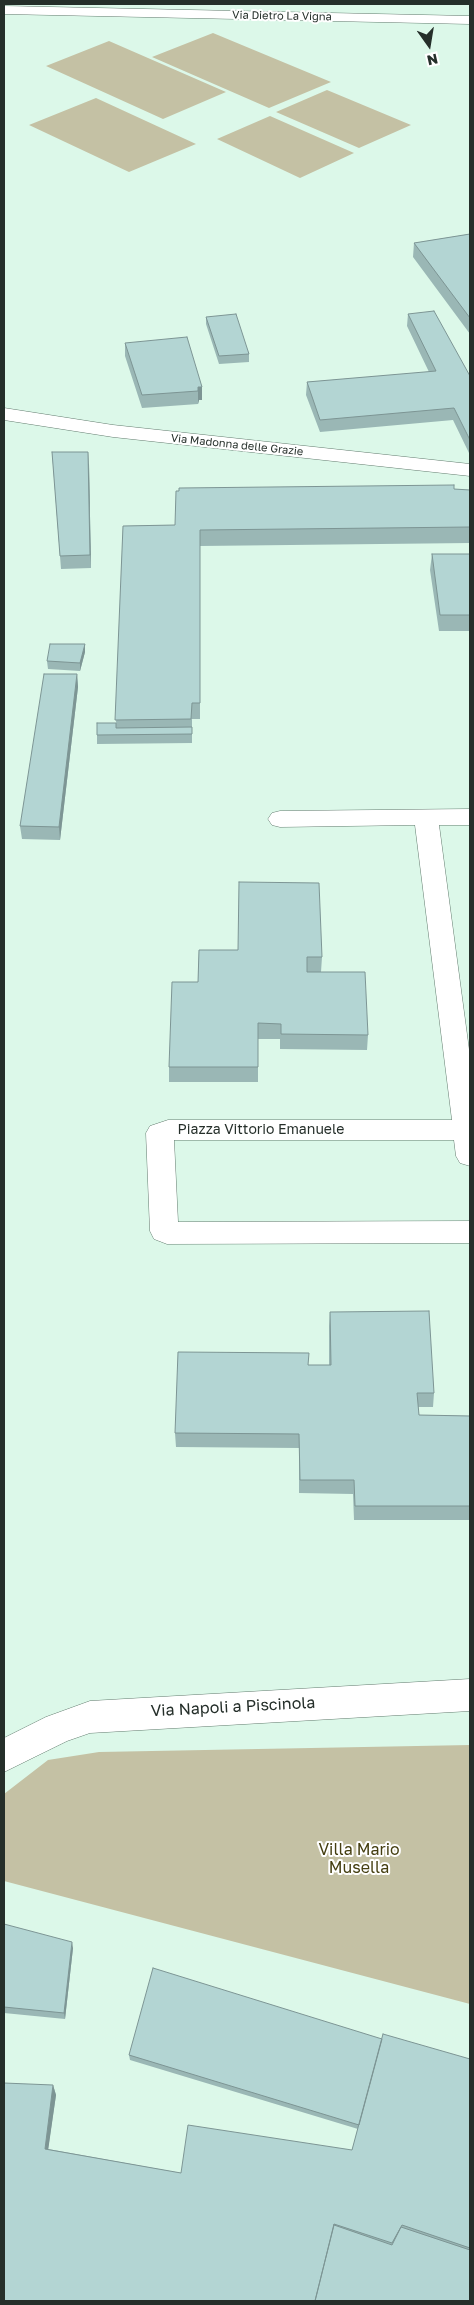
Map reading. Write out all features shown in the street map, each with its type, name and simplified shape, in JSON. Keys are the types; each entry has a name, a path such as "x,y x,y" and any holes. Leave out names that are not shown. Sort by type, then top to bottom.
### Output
{"street":[{"name":"Via Dietro La Vigna","path":"269,4 470,8"},
{"name":"Via Dietro La Vigna","path":"4,10 470,20"},
{"name":"Via Madonna delle Grazie","path":"4,414 113,431 470,470"},
{"path":"280,819 470,817"},
{"name":"Piazza Vittorio Emanuele","path":"426,818 469,1143 168,1130 160,1133 164,1232 470,1232"},
{"name":"Via Napoli a Piscinola","path":"4,1756 58,1728 98,1716 470,1695"}],"green space":[{"path":"213,33 331,82 269,108 152,57"},
{"path":"109,41 226,92 163,119 46,66"},
{"path":"327,90 411,125 359,148 276,112"},
{"path":"96,98 196,144 129,172 29,125"},
{"path":"270,116 354,153 300,178 217,139"},
{"name":"Villa Mario Musella","path":"470,1745 470,2004 4,1881 4,1794 48,1760 99,1752"}],"building":[{"path":"470,234 470,318 414,243"},
{"path":"434,311 470,376 470,440 454,408 320,420 307,382 436,371 408,314"},
{"path":"236,314 249,354 219,356 206,317"},
{"path":"187,337 202,387 198,387 198,391 142,395 125,343"},
{"path":"52,452 88,452 90,555 60,556"},
{"path":"454,485 454,489 470,490 470,527 200,530 200,703 192,703 191,719 115,720 123,526 175,525 176,491 179,491 179,488"},
{"path":"432,554 470,554 470,615 440,615"},
{"path":"50,644 85,644 80,663 47,661"},
{"path":"44,674 77,674 59,827 20,826"},
{"path":"97,723 116,723 116,728 192,727 192,734 97,735"},
{"path":"239,882 319,883 322,957 307,957 307,972 365,972 368,1035 281,1034 281,1024 258,1023 258,1067 169,1067 172,982 198,982 199,950 238,950"},
{"path":"429,1311 434,1393 417,1393 419,1415 470,1416 470,1506 355,1506 354,1480 300,1480 299,1434 175,1433 178,1352 309,1353 308,1365 331,1365 330,1312"},
{"path":"4,1924 72,1942 64,2013 4,2007"},
{"path":"153,1968 382,2039 359,2125 129,2055"},
{"path":"383,2034 470,2059 470,2248 402,2225 392,2243 334,2224 315,2301 4,2301 4,2083 53,2085 45,2149 181,2173 188,2125 352,2150"},
{"path":"334,2225 392,2245 401,2227 470,2250 470,2301 315,2301"}]}
